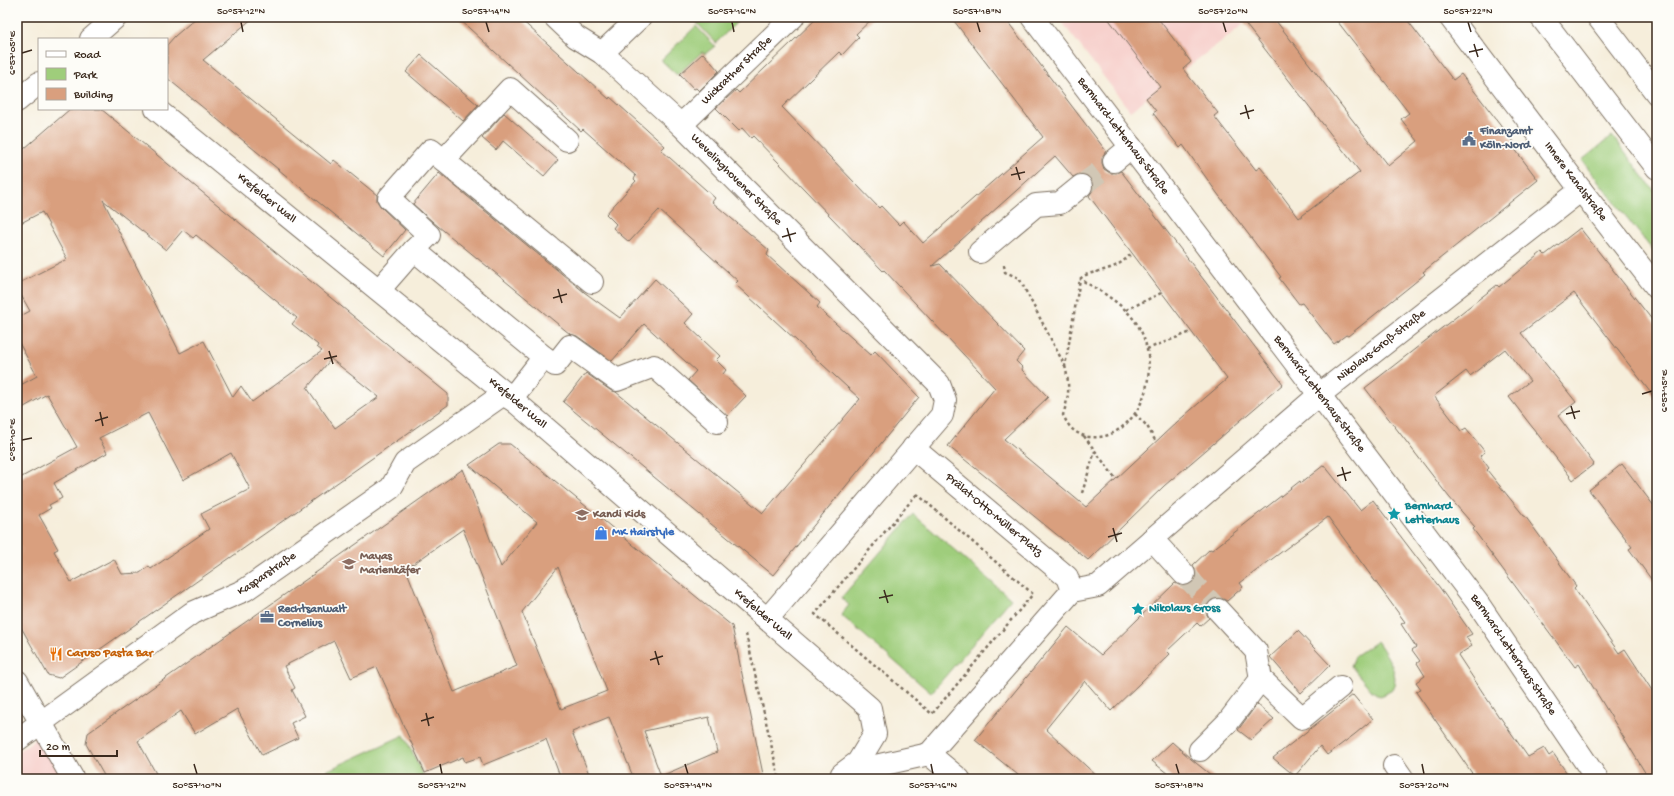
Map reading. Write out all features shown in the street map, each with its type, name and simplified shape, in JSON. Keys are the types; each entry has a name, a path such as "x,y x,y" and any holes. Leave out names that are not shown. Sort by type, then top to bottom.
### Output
{"street":[{"path":"92,38 116,17"},
{"name":"Wevelinghovener Straße","path":"555,17 576,37 602,53 680,125 939,384 945,400 942,415 913,448"},
{"path":"602,53 640,17"},
{"name":"Wickrather Straße","path":"680,125 793,17"},
{"name":"Bernhard-Letterhaus-Straße","path":"1032,17 1477,602 1596,779"},
{"name":"Innere Kanalstraße","path":"1450,17 1580,190 1657,288"},
{"path":"1541,17 1657,168"},
{"path":"1598,17 1657,94"},
{"path":"17,101 38,84"},
{"path":"444,160 510,89 567,140"},
{"name":"Krefelder Wall","path":"157,110 508,396 768,618 870,708 875,734 858,762 841,776"},
{"path":"1114,161 1131,147"},
{"path":"379,290 429,235 389,198 431,150 592,282"},
{"path":"985,247 1036,205 1060,203 1081,186"},
{"name":"Nikolaus-Groß-Straße","path":"1072,591 1098,586 1319,395 1580,190"},
{"path":"414,250 555,366 570,346 617,380 654,366 717,422"},
{"name":"Kasparstraße","path":"17,740 192,613 245,590 391,488 405,463 508,396 544,357"},
{"path":"768,618 913,448"},
{"name":"Prälat-Otto-Müller-Platz","path":"913,448 1067,577 1072,591"},
{"path":"1152,539 1184,574"},
{"path":"841,776 929,754 1072,591"},
{"path":"1218,610 1256,651 1261,679 1302,718 1340,687"},
{"path":"1200,750 1228,722 1261,679"},
{"path":"17,681 73,779"},
{"path":"929,754 959,779"}],"path":[{"path":"985,247 1001,254 1005,272 1019,278 1065,366 1069,383 1067,404 1063,415 1073,431 1083,436 1096,438 1111,434 1123,427 1135,414 1141,404 1147,386 1149,366 1143,334 1135,321 1126,310 1096,288 1080,279"},
{"path":"1065,366 1080,279 1084,275 1109,269 1121,263 1132,253"},
{"path":"1126,310 1161,292"},
{"path":"1147,349 1191,332"},
{"path":"1135,414 1147,426 1156,442"},
{"path":"1083,436 1116,478"},
{"path":"1082,493 1095,451"},
{"path":"917,494 1034,594 932,714 815,614 917,494"},
{"path":"744,628 779,779"}],"shaded area":[{"path":"1058,17 1239,17 1244,24 1130,111"},
{"path":"41,735 65,779 17,779 17,752"}],"green space":[{"path":"703,17 742,17 716,43 697,23"},
{"path":"696,26 715,46 705,54 702,52 677,75 661,60"},
{"path":"1612,136 1657,194 1657,256 1582,160"},
{"path":"913,514 1011,599 931,693 841,615 849,605 841,598"},
{"path":"1377,641 1390,662 1394,671 1395,679 1394,686 1389,692 1380,696 1372,691 1351,666 1355,656"},
{"path":"404,735 425,779 330,779 326,771"}],"building":[{"path":"197,17 254,17 203,60 331,164 334,160 377,195 377,201 381,207 405,230 384,256 168,79 168,44"},
{"path":"457,17 518,17 609,99 610,97 665,146 661,150 715,198 712,202 769,250 767,255 820,303 817,307 871,355 875,351 919,397 773,575 563,402 586,373 610,390 616,392 763,513 860,399 735,284 738,281 659,210 629,242 613,228 616,224 606,214 636,181 634,179 636,176 583,129 581,131"},
{"path":"818,17 874,17 856,34 859,37 842,55 839,52 782,107 879,208 881,206 899,225 903,221 923,243 1043,137 951,17 1004,17 1106,151 1102,157 1104,169 1110,173 1121,171 1283,384 1164,486 1088,560 948,446 995,388 884,270 883,271 753,136 751,138 742,128 739,131 716,108 736,90 739,93","holes":["1055,156 1073,177 1079,174 1086,175 1091,178 1093,190 1089,196 1227,379 1177,422 1086,507 1004,439 1048,397 1022,370 1023,368 1016,361 1024,351 940,264 932,266"]},
{"path":"1107,17 1157,17 1191,62 1183,69 1218,113 1214,116 1256,170 1260,167 1266,174 1299,218 1360,172 1240,17 1273,17 1388,166 1418,141 1401,119 1409,113 1334,17 1405,17 1453,80 1461,74 1514,142 1511,144 1538,180 1423,272 1425,274 1413,284 1348,336 1346,335 1334,344 1302,303 1299,304 1279,278 1281,277 1217,193 1183,145 1180,148 1153,113 1156,111 1146,98 1160,87"},
{"path":"703,53 719,71 699,91 696,88 694,89 680,74"},
{"path":"421,55 478,105 463,121 406,72"},
{"path":"69,110 102,110 448,394 448,405 59,678 48,675 17,620 17,476 18,479 77,447 47,394 17,411 17,387 37,376 17,339 17,318 30,311 17,288 17,284 67,259 42,212 17,225 17,155","holes":["103,200 166,250 183,230 193,238 196,235 297,318 292,324 318,345 317,347 322,351 252,402 241,386 233,397 204,341 180,353","331,359 379,397 335,428 307,388","148,413 183,480 231,453 250,489 201,514 209,529 151,569 149,566 140,573 122,574 114,559 71,582 54,551 58,549 39,515 51,508 49,505 62,498 54,483 107,453 99,438"]},
{"path":"504,113 558,160 544,176 503,141 496,150 482,138"},
{"path":"439,173 584,292 620,318 655,279 693,314 685,323 720,356 716,360 726,370 723,374 746,396 727,416 688,380 696,371 644,324 612,361 577,336 570,334 413,204"},
{"path":"1580,228 1657,326 1657,401 1574,293 1521,333 1576,402 1558,416 1594,464 1573,480 1509,397 1530,381 1505,349 1470,376 1466,371 1434,396 1461,431 1466,428 1485,452 1480,456 1489,468 1487,470 1525,516 1576,586 1574,588 1619,653 1625,649 1657,698 1657,779 1649,779 1579,664 1575,667 1473,529 1475,527 1449,497 1365,388 1497,285 1499,287 1542,252 1545,255"},
{"path":"499,444 510,444 732,626 764,779 634,779 609,717 572,732 591,779 561,779 546,739 483,765 480,757 465,762 463,757 425,773 377,667 351,678 334,641 284,666 295,688 292,690 305,716 291,723 298,738 262,755 237,709 195,734 181,711 138,741 159,779 106,779 86,744 88,733 463,469 501,567 537,522 469,465","holes":["463,529 517,666 454,692 406,569","558,567 607,691 561,709 522,612","709,717 717,752 661,776 644,731"]},
{"path":"1622,464 1657,510 1657,587 1629,549 1632,547 1589,490"},
{"path":"1324,465 1360,510 1373,500 1440,588 1472,634 1466,637 1472,646 1458,655 1499,717 1528,757 1544,748 1549,756 1553,753 1571,779 1476,779 1416,692 1421,689 1416,682 1425,676 1417,663 1420,661 1412,650 1416,647 1401,624 1405,622 1328,517 1240,583 1243,587 1227,601 1221,598 1215,598 1210,601 1206,607 1206,613 1209,618 1200,626 1197,623 1167,651 1170,654 1111,711 1085,681 1046,729 1100,779 1023,779 975,740 1068,627 1101,655 1175,583 1181,586 1186,586 1193,583 1196,577 1196,572 1193,565 1210,549 1212,550 1300,481 1301,483"},
{"path":"1298,631 1330,665 1301,693 1270,657"},
{"path":"1353,695 1373,719 1355,734 1327,755 1320,746 1295,776 1273,758"},
{"path":"1257,704 1274,719 1251,740 1238,730"},
{"path":"1172,742 1216,779 1174,779 1152,761"}],"tunnel":[{"path":"1081,186 1114,161"},
{"path":"1184,574 1218,610"}],"place":[{"name":"Finanzamt Köln-Nord","path":"1469,139"},
{"name":"Bernhard Letterhaus","path":"1394,514"},
{"name":"Kandi Kids","path":"582,515"},
{"name":"MK Hairstyle","path":"601,533"},
{"name":"Mayas Marienkäfer","path":"349,564"},
{"name":"Nikolaus Gross","path":"1138,609"},
{"name":"Rechtsanwalt Cornelius","path":"267,617"},
{"name":"Caruso Pasta Bar","path":"56,654"}]}
